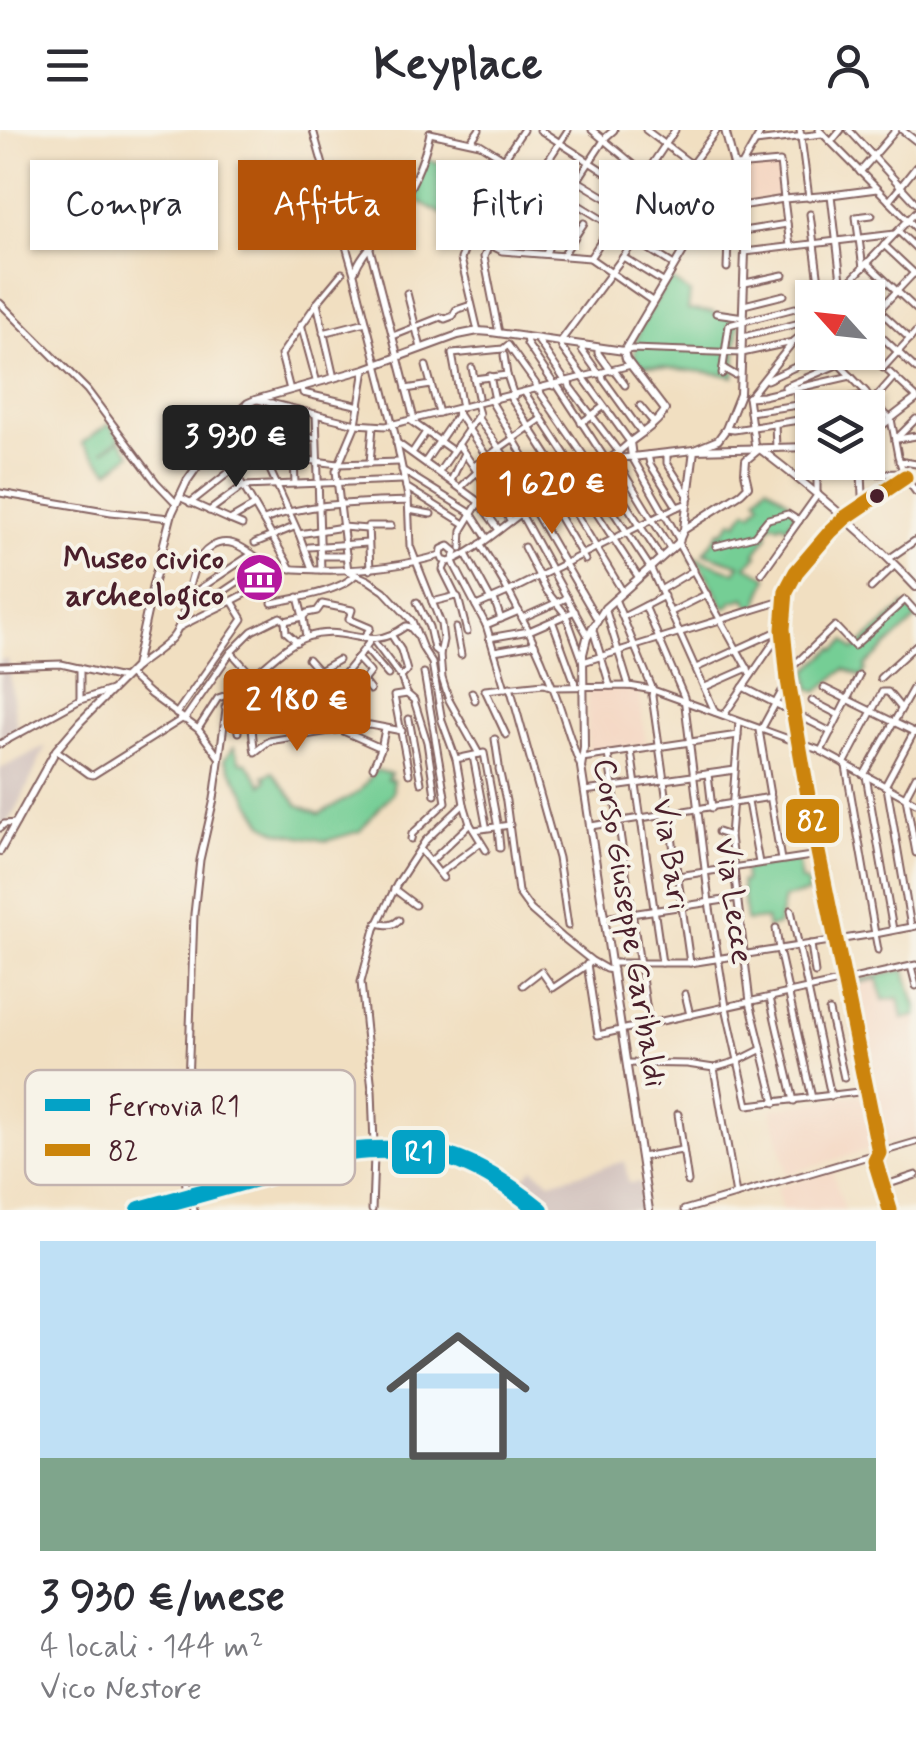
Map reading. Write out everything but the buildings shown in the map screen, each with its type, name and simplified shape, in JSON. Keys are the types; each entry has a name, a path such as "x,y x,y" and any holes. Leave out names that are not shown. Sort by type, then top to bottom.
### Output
{"street":[{"path":"313,130 392,424 408,501 410,546 441,624 438,693 442,722 456,759 464,804 486,850"},
{"path":"472,141 478,130"},
{"path":"416,172 430,132 472,141 504,159 523,130"},
{"path":"540,130 599,170"},
{"path":"548,160 568,130"},
{"path":"592,130 629,160"},
{"path":"579,178 614,130"},
{"path":"646,130 686,160"},
{"path":"655,160 674,130"},
{"path":"696,160 717,130"},
{"path":"725,130 736,160"},
{"path":"742,160 762,130"},
{"path":"778,130 779,139"},
{"path":"831,142 841,130"},
{"path":"850,130 916,203"},
{"path":"860,172 899,130 916,141"},
{"path":"755,142 821,132 916,228"},
{"path":"800,134 809,198"},
{"path":"751,165 780,162 790,246"},
{"path":"889,201 916,167"},
{"path":"751,204 877,189"},
{"path":"831,196 841,280"},
{"path":"851,280 916,212"},
{"path":"810,214 819,280"},
{"path":"872,215 856,217 865,266 916,310"},
{"path":"563,256 584,223"},
{"path":"751,229 787,224"},
{"path":"694,450 718,440 740,389 745,252 896,232 916,248"},
{"path":"884,245 915,273 885,303"},
{"path":"590,258 599,246"},
{"path":"354,274 368,250"},
{"path":"371,250 412,420 453,452"},
{"path":"464,250 461,259 478,331"},
{"path":"487,250 484,257 499,334"},
{"path":"500,250 590,258 652,301"},
{"path":"546,254 547,250"},
{"path":"560,342 630,250"},
{"path":"651,250 674,264"},
{"path":"624,351 682,250"},
{"path":"727,250 728,268"},
{"path":"624,258 663,282"},
{"path":"290,390 281,355 342,273"},
{"path":"745,283 783,275"},
{"path":"407,293 422,348"},
{"path":"744,305 784,295"},
{"path":"0,303 88,390 156,482 177,500 242,524"},
{"path":"317,303 334,378"},
{"path":"393,336 441,317 454,316 456,310 472,304"},
{"path":"734,375 723,371 729,325 794,308"},
{"path":"716,314 744,319"},
{"path":"885,316 910,339"},
{"path":"324,333 366,322"},
{"path":"302,324 317,383"},
{"path":"743,337 795,324"},
{"path":"135,667 177,500 216,439 242,408 255,400 365,369 458,334 478,331 624,351 742,353 793,342"},
{"path":"878,390 899,352 916,332"},
{"path":"526,337 661,559"},
{"path":"537,339 592,415 627,532 651,569 715,712"},
{"path":"885,339 916,369"},
{"path":"560,342 630,442 632,457 750,671"},
{"path":"748,397 793,342"},
{"path":"582,345 642,432"},
{"path":"598,348 625,385"},
{"path":"488,458 459,410 452,354 505,350"},
{"path":"505,350 512,396 623,592"},
{"path":"505,350 604,462 652,520 671,550"},
{"path":"450,562 604,462 664,414 624,351"},
{"path":"255,400 356,424 392,424 632,365"},
{"path":"426,366 439,413"},
{"path":"764,381 795,366"},
{"path":"439,472 477,417 472,368"},
{"path":"272,603 349,582 352,573 346,556 336,471 356,424 365,369"},
{"path":"748,397 778,391 826,370"},
{"path":"845,370 860,390"},
{"path":"885,424 916,399 889,372"},
{"path":"474,379 507,375"},
{"path":"490,376 493,400 584,557"},
{"path":"794,385 851,376"},
{"path":"406,388 431,384"},
{"path":"794,385 795,390"},
{"path":"302,387 303,393 360,406"},
{"path":"740,389 748,397 757,449 795,475"},
{"path":"525,393 640,578"},
{"path":"272,403 270,431 316,438"},
{"path":"750,412 795,405"},
{"path":"581,423 604,406"},
{"path":"640,406 654,423"},
{"path":"242,408 312,569"},
{"path":"425,462 459,410"},
{"path":"316,414 321,570"},
{"path":"885,415 891,419 900,461 916,492"},
{"path":"477,417 513,468"},
{"path":"460,488 488,458 541,419"},
{"path":"895,440 916,419"},
{"path":"724,432 795,421"},
{"path":"775,424 776,448"},
{"path":"370,463 372,425"},
{"path":"412,453 426,432"},
{"path":"724,432 726,449"},
{"path":"895,440 915,436 916,446"},
{"path":"216,439 288,568"},
{"path":"396,442 480,502 499,530"},
{"path":"458,444 511,522"},
{"path":"604,462 694,450 795,448"},
{"path":"684,530 748,486 742,449"},
{"path":"746,460 757,449"},
{"path":"694,450 684,530 679,542 604,608 588,636 580,686 582,763 608,754 738,735"},
{"path":"190,503 262,451 338,464 400,462"},
{"path":"451,481 464,453"},
{"path":"667,453 667,463 688,500"},
{"path":"648,455 677,507"},
{"path":"294,457 295,484"},
{"path":"900,461 916,464"},
{"path":"402,470 471,514 488,538"},
{"path":"885,475 905,475"},
{"path":"890,1210 875,1161 879,1153 818,854 782,629 789,582 846,517 905,475"},
{"path":"499,477 588,636"},
{"path":"801,480 846,517 916,587"},
{"path":"762,573 818,493 817,480"},
{"path":"862,480 863,506"},
{"path":"210,511 243,486 405,484 465,524"},
{"path":"0,493 170,518"},
{"path":"476,606 584,557 688,500"},
{"path":"264,520 288,510 408,501"},
{"path":"480,502 462,530 464,551 501,619"},
{"path":"230,520 254,506"},
{"path":"532,507 597,619"},
{"path":"409,510 431,514"},
{"path":"716,546 754,536 768,519 788,514 798,522"},
{"path":"300,534 391,526"},
{"path":"255,543 295,527"},
{"path":"367,528 370,570"},
{"path":"871,588 916,540"},
{"path":"0,851 56,750 135,667 172,638 198,563 212,546 232,543 266,563 288,568 352,573 417,562 440,555 446,547 464,551"},
{"path":"309,547 368,543"},
{"name":"Corso Giuseppe Garibaldi","path":"477,546 530,631 582,763 650,1210"},
{"path":"524,547 566,615 583,662"},
{"path":"453,548 456,554 443,570 458,596 468,632"},
{"path":"187,594 252,554"},
{"path":"440,555 450,562 486,626 558,858 568,926"},
{"path":"320,556 346,556"},
{"path":"206,603 266,563"},
{"path":"178,628 288,568"},
{"path":"623,617 694,570"},
{"path":"352,573 384,591 412,620 416,634"},
{"path":"671,612 706,594"},
{"path":"432,602 456,596"},
{"path":"298,597 306,637"},
{"path":"486,626 567,598"},
{"path":"615,598 653,690 690,962"},
{"path":"583,662 785,600"},
{"path":"781,860 760,730 787,676 836,626 854,646 905,600 916,612"},
{"path":"181,718 242,619 232,601"},
{"path":"417,602 440,657"},
{"path":"285,621 317,612 322,604 352,610 349,619 370,628 370,641 340,680 334,696 339,730"},
{"name":"Via Lecce","path":"645,606 684,701 718,959 748,1105 775,1103"},
{"path":"604,608 629,686"},
{"path":"489,638 530,631 575,612"},
{"path":"56,750 93,775 181,718 252,631 280,616 286,632 296,642"},
{"path":"552,622 580,686"},
{"path":"231,652 248,672 255,674 306,637 330,634 370,641 410,627 478,755 500,848"},
{"path":"592,627 610,686"},
{"path":"456,628 461,655"},
{"path":"696,668 782,629"},
{"path":"724,716 750,671 782,629"},
{"path":"392,636 402,650 406,671 402,677"},
{"path":"370,641 402,677 406,694 414,700 428,742 435,794"},
{"path":"494,652 535,644"},
{"path":"880,678 916,646"},
{"path":"365,648 388,675"},
{"path":"432,663 440,657"},
{"path":"357,658 371,674 363,681 370,690"},
{"path":"308,659 328,679 340,680"},
{"path":"319,671 338,660"},
{"path":"0,666 46,663 127,677 198,729 220,758"},
{"path":"80,667 80,700"},
{"path":"704,688 750,671"},
{"path":"198,729 218,698 230,692 248,672"},
{"path":"411,839 446,802 424,673"},
{"path":"821,752 859,676"},
{"path":"893,930 865,776 916,682"},
{"path":"506,735 484,690 544,684 629,686 653,690 821,752 916,803"},
{"path":"743,687 831,732"},
{"path":"495,740 517,888 531,910 590,963 606,970 612,966 745,956 914,926 886,786 915,732 824,688"},
{"path":"0,744 80,700 114,689"},
{"path":"438,693 446,690"},
{"path":"878,950 845,764 884,690 901,708"},
{"path":"189,1070 194,914 230,692"},
{"path":"230,692 243,698 250,708 255,752 269,741 370,725 402,731"},
{"path":"472,692 476,700"},
{"path":"406,694 394,696 409,774"},
{"path":"812,701 840,714"},
{"path":"225,707 237,717 238,732"},
{"path":"409,719 421,784"},
{"path":"739,722 730,836 750,1002 775,1103 867,1091"},
{"path":"373,767 385,729"},
{"path":"339,730 381,748"},
{"name":"Via Bari","path":"632,751 662,963"},
{"path":"608,754 649,1024"},
{"path":"456,759 478,755"},
{"path":"478,755 486,825"},
{"path":"585,791 735,770"},
{"path":"708,774 712,808"},
{"path":"916,776 906,797 916,853"},
{"path":"591,826 772,798"},
{"path":"748,802 759,863"},
{"path":"374,1145 361,982 377,924 394,889 420,849 464,804"},
{"path":"0,828 16,822"},
{"path":"430,862 472,827 510,826"},
{"path":"718,832 730,836"},
{"path":"420,849 442,875 480,842"},
{"path":"678,876 818,854"},
{"path":"394,889 414,906"},
{"path":"604,918 738,898"},
{"path":"791,910 832,1096"},
{"path":"377,924 394,924 399,920"},
{"path":"776,928 812,1098"},
{"path":"811,944 815,973"},
{"path":"523,985 542,971 553,988 590,963"},
{"path":"590,963 598,1034 913,965 916,986"},
{"path":"685,994 690,1015"},
{"path":"770,998 794,1101"},
{"path":"830,1011 844,1078"},
{"path":"818,1037 834,1033"},
{"path":"627,1063 714,1068 761,1049"},
{"path":"714,1068 736,1195"},
{"path":"678,1114 688,1182"},
{"path":"684,1210 916,1142"},
{"path":"641,1157 682,1150"},
{"path":"372,1210 374,1156"},
{"path":"883,1186 916,1176"}],"shaded area":[{"path":"778,166 781,197 751,202 751,170"},
{"path":"8,659 17,728 0,738 0,660"},
{"path":"587,687 638,690 646,744 588,753"},
{"path":"46,746 21,800 0,837 0,769"},
{"path":"905,970 916,1008 916,1136 883,1146 867,1063 844,982"},
{"path":"862,1094 873,1148 787,1174 771,1109"},
{"path":"625,1161 628,1183 640,1182 643,1210 548,1210 520,1182 533,1168 550,1182"},
{"path":"832,1170 844,1210 782,1210 776,1188"}],"green space":[{"path":"426,159 436,162 436,211 416,200 416,181"},
{"path":"670,279 690,293 688,310 739,318 734,377 636,364 640,330"},
{"path":"109,424 120,438 102,452 120,440 131,454 109,471 82,443"},
{"path":"767,485 797,511 787,527 773,523 755,553 758,556 746,566 768,577 757,606 751,608 745,598 725,608 700,564 691,556 735,572 740,565 704,553 733,520 737,523 747,510 752,513 761,502 757,497"},
{"path":"905,605 916,619 865,666 862,677 845,669 817,692 810,688 808,670 846,641 854,650"},
{"path":"234,747 240,762 247,763 262,785 267,780 264,776 273,772 298,805 319,814 359,792 376,770 391,774 387,779 393,780 393,792 360,831 326,841 279,832 264,824 224,759"},
{"path":"800,859 801,881 807,882 808,893 784,898 778,925 768,928 766,919 746,921 741,882 745,881 744,869"},
{"path":"905,970 916,1016 903,1019 899,998 883,1000 878,979 849,985 848,982"}],"rail line":[{"name":"R1","path":"355,1152 387,1150 452,1158 498,1180 540,1210"},
{"name":"R1","path":"140,1210 231,1185"}],"transit line":[{"name":"82","path":"890,1210 875,1161 878,1147 816,842 783,629 786,591 796,572 846,517 905,477"}],"place":[{"name":"Museo civico archeologico","path":"259,577"}]}
